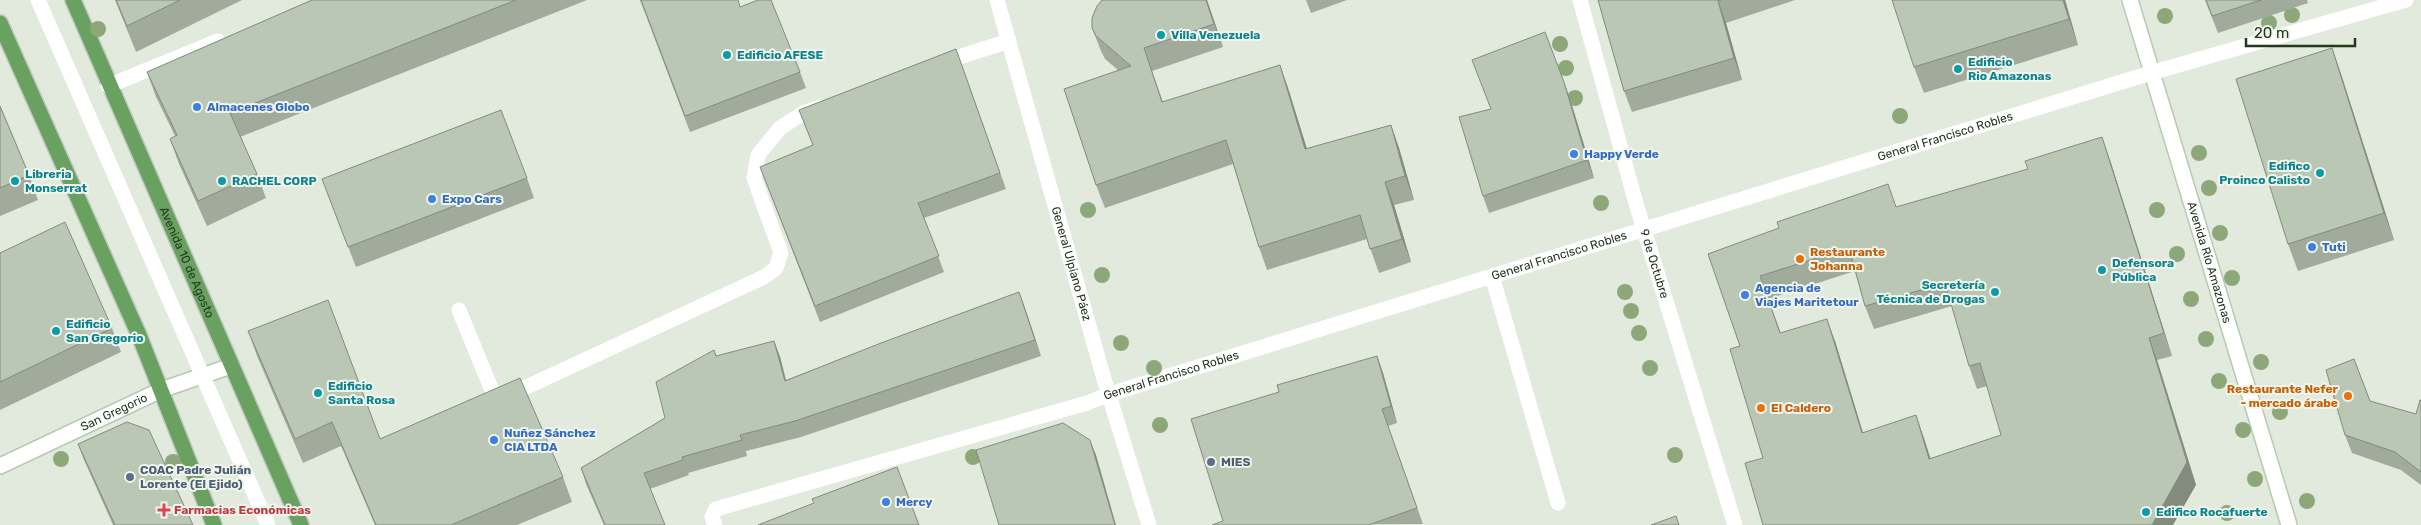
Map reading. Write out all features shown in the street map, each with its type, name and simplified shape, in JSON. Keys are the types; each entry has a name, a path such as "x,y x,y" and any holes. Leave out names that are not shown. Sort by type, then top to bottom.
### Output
{"main road":[{"name":"Avenida 10 de Agosto","path":"72,0 301,525"},
{"path":"0,23 139,335 214,525"}],"street":[{"path":"38,0 268,525"},
{"name":"General Ulpiano Páez","path":"997,0 1149,525"},
{"name":"9 de Octubre","path":"1580,0 1644,230 1736,525"},
{"name":"Avenida Río Amazonas","path":"2130,0 2289,525"},
{"name":"General Francisco Robles","path":"714,519 716,509 1087,403 1110,394 2152,73 2406,0"},
{"path":"108,86 228,37"},
{"path":"927,67 1009,41"},
{"path":"460,310 493,393 505,397 764,277 776,268 781,252 754,178 758,155 780,128 803,113 830,103"},
{"path":"1492,276 1558,504"},
{"name":"San Gregorio","path":"0,466 161,390 231,366"}],"building":[{"path":"116,0 180,0 127,26"},
{"path":"312,0 516,0 230,113 257,174 198,201 170,139 177,135 147,72"},
{"name":"Edificio AFESE","path":"641,0 738,0 740,7 758,0 771,0 800,72 685,116"},
{"path":"1102,0 1206,0 1214,24 1144,48 1162,102 1280,65 1305,149 1391,125 1405,176 1385,182 1402,239 1370,249 1360,215 1259,247 1226,140 1096,185 1064,89 1131,66 1096,36 1092,28 1092,18"},
{"path":"1598,0 1721,0 1718,1 1734,58 1624,91"},
{"name":"Edificio Rio Amazonas","path":"1892,0 2063,0 2069,19 1914,67"},
{"path":"2206,0 2261,0 2212,16"},
{"path":"1545,32 1564,82 1587,160 1483,196 1459,117 1491,109 1472,60"},
{"name":"Edifico Proinco Calisto","path":"2332,48 2384,213 2288,244 2236,79"},
{"path":"956,49 1000,173 918,203 939,256 815,306 760,167 813,145 799,110"},
{"path":"0,106 29,175 0,188"},
{"name":"Expo Cars","path":"501,110 527,178 348,247 322,179"},
{"path":"2102,137 2164,333 2149,338 2187,462 2152,525 1763,525 1745,463 1763,458 1730,349 1740,346 1708,254 1779,228 1777,222 1888,184 1896,207 2028,169 2025,161","holes":["1849,248 1865,306 1945,283 1969,366 1980,363 2001,435 1929,459 1916,415 1862,433 1827,319 1780,333 1760,276"]},
{"name":"Edificio San Gregorio","path":"65,222 112,328 0,382 0,253"},
{"path":"1019,292 1035,340 795,421 740,435 742,440 682,457 683,460 644,473 665,525 605,525 581,468 665,418 656,382 714,350 716,356 774,341 785,381"},
{"path":"328,300 380,439 520,378 563,477 451,525 376,525 332,422 295,439 248,331"},
{"path":"1377,356 1391,406 1382,409 1417,508 1368,525 1212,525 1223,521 1191,419 1279,392 1277,385"},
{"path":"2354,359 2370,401 2416,414 2421,400 2421,472 2395,452 2345,435 2326,370"},
{"name":"COAC Padre Julián Lorente (El Ejido)","path":"127,422 149,430 193,525 115,525 78,444"},
{"path":"1063,423 1090,440 1115,525 999,525 976,450"},
{"path":"897,467 919,525 758,525 814,503 812,499"},
{"path":"1676,516 1679,525 1651,525"}],"place":[{"name":"Villa Venezuela","path":"1161,35"},
{"name":"Edificio AFESE","path":"727,55"},
{"name":"Edificio Rio Amazonas","path":"1958,69"},
{"name":"Almacenes Globo","path":"197,107"},
{"name":"Happy Verde","path":"1574,154"},
{"name":"Edifico Proinco Calisto","path":"2320,173"},
{"name":"Libreria Monserrat","path":"15,181"},
{"name":"RACHEL CORP","path":"222,181"},
{"name":"Expo Cars","path":"432,199"},
{"name":"Tuti","path":"2312,247"},
{"name":"Restaurante Johanna","path":"1800,259"},
{"name":"Defensora Pública","path":"2102,270"},
{"name":"Secretería Técnica de Drogas","path":"1995,292"},
{"name":"Agencia de Viajes Maritetour","path":"1745,295"},
{"name":"Edificio San Gregorio","path":"56,331"},
{"name":"Edificio Santa Rosa","path":"318,393"},
{"name":"Restaurante Nefer - mercado árabe","path":"2348,396"},
{"name":"El Caldero","path":"1761,408"},
{"name":"Nuñez Sánchez CIA LTDA","path":"494,440"},
{"name":"MIES","path":"1211,462"},
{"name":"COAC Padre Julián Lorente (El Ejido)","path":"130,477"},
{"name":"Mercy","path":"886,502"},
{"name":"Farmacias Económicas","path":"164,510"},
{"name":"Edifico Rocafuerte","path":"2146,512"}]}
